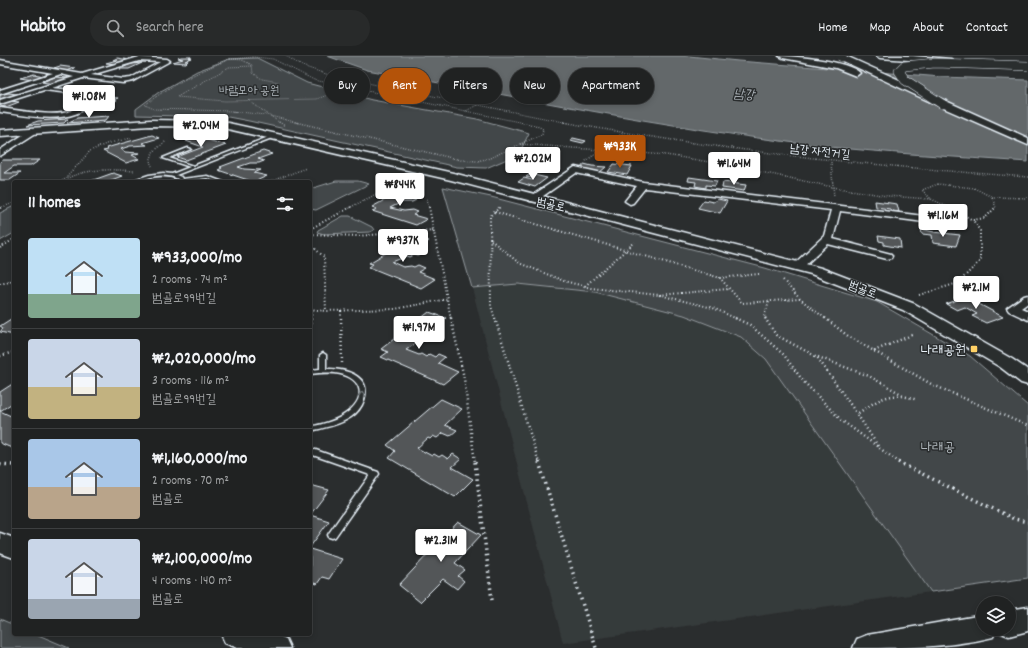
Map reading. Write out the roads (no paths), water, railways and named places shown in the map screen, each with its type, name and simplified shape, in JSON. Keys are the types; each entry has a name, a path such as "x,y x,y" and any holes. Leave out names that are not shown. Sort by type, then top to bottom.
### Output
{"street":[{"path":"783,56 838,66 942,104"},
{"path":"841,56 942,104 1028,142"},
{"path":"880,56 948,61 1028,62"},
{"path":"0,62 62,73 82,76 123,81 133,79 167,61 139,59 82,76 0,102"},
{"path":"942,104 905,80 899,71 904,66 922,63 1028,66"},
{"path":"0,92 62,73"},
{"path":"0,83 19,86"},
{"path":"0,110 57,115 71,114 81,109 88,102 99,97 98,94 43,89"},
{"name":"범골로","path":"0,133 150,123 219,124 453,177 533,199 816,271 909,307 1006,363 1028,379"},
{"path":"0,154 35,131"},
{"path":"533,199 575,170 643,185 924,219"},
{"path":"630,201 643,185"},
{"path":"798,266 829,236 836,208"},
{"path":"826,240 887,256"},
{"path":"1028,298 1012,308 1028,316"},
{"path":"0,543 12,547"},
{"path":"1016,622 1028,619"},
{"path":"867,648 976,629"},
{"path":"242,636 276,648"}],"lane":[{"path":"140,180 148,177 172,175 275,136"},
{"path":"189,148 165,158 194,167"},
{"path":"172,175 180,178 181,180"},
{"path":"188,180 207,177 215,180"},
{"path":"323,355 323,370"},
{"path":"312,372 323,370 342,371 357,379 363,387 363,396 360,406 351,415 324,428 312,429"},
{"path":"312,452 374,474 332,535"}],"water":[{"name":"남강","path":"327,56 689,56 942,77 1028,80 1028,162 920,155 811,145 755,138 556,104 560,104 560,68 510,68 510,96 502,94 502,68 439,68 439,83 431,82 431,68 378,68 378,72 370,71 370,68 361,68"}],"place":[{"name":"나래공원","path":"974,349"}],"park label":[{"name":"바람모아 공원","path":"249,90"},
{"name":"나래공","path":"938,446"}]}
